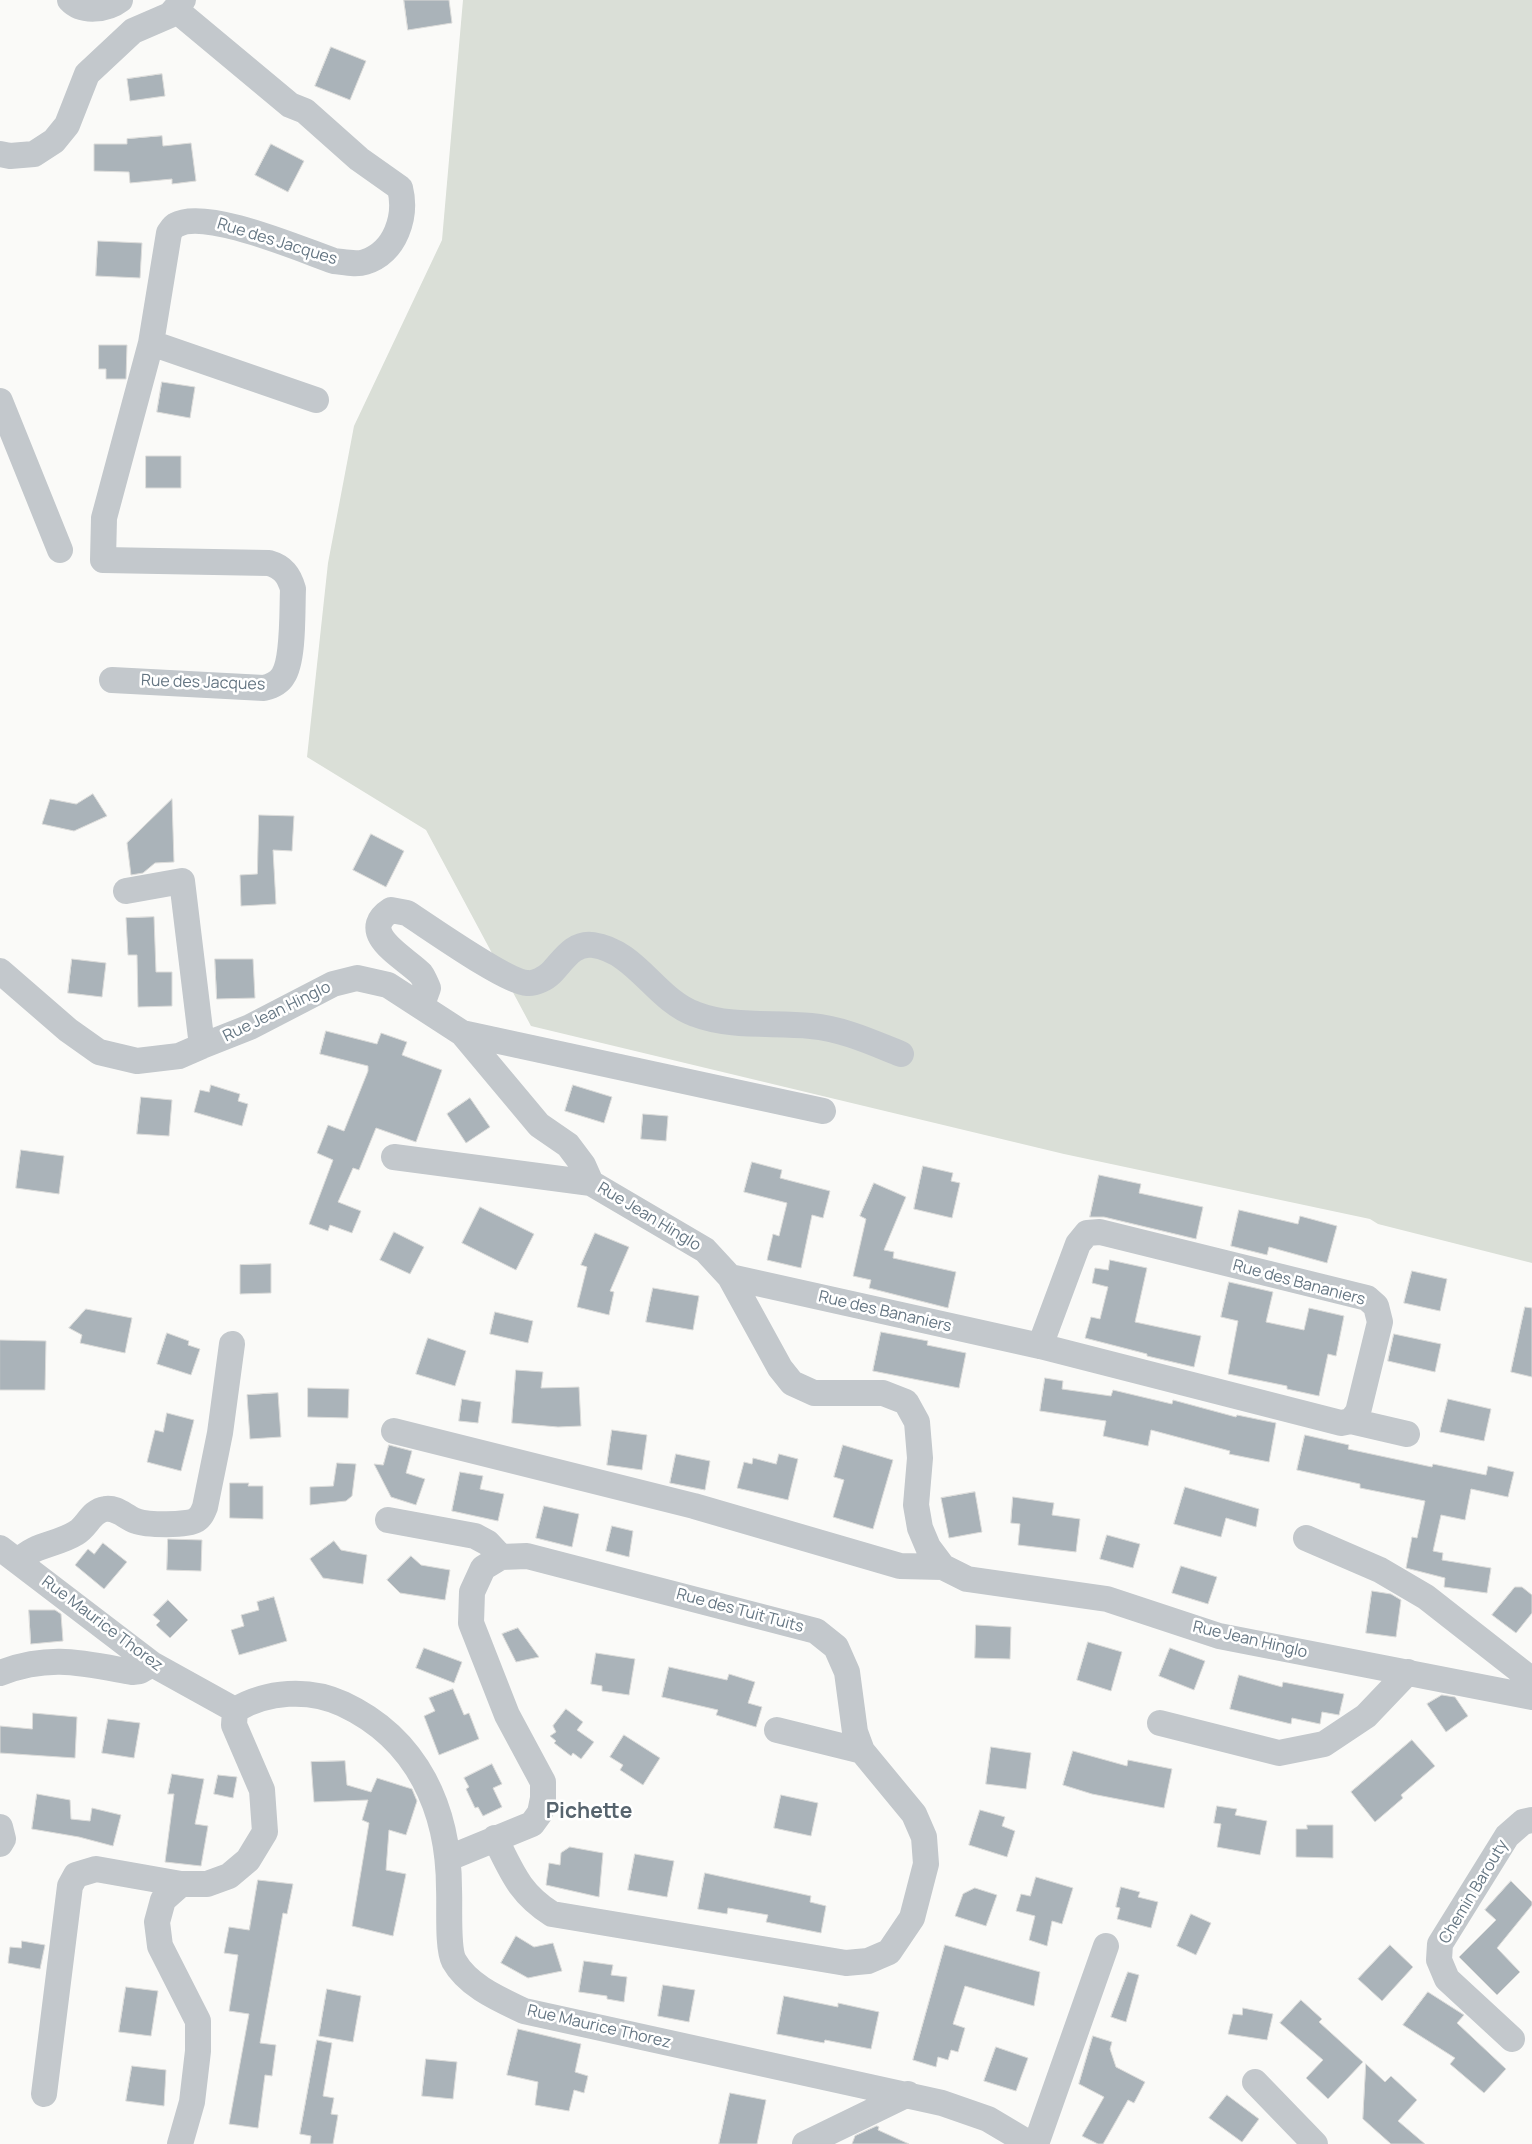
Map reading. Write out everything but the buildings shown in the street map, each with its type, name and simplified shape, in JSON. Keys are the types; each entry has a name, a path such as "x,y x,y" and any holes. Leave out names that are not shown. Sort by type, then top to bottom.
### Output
{"street":[{"path":"70,0 75,5 88,9 116,4 120,0"},
{"path":"0,154 10,156 34,154 54,141 67,125 87,74 133,31 170,15 180,5"},
{"name":"Rue des Jacques","path":"112,680 264,688 273,686 280,681 288,667 293,589 290,578 278,565 269,562 103,560 102,532 109,494 151,343 168,233 176,225 201,220 221,223 334,261 365,262 381,252 398,229 403,214 400,188 359,159 305,111 290,105 180,5"},
{"path":"151,343 316,400"},
{"path":"0,400 60,550"},
{"path":"126,891 182,881 202,1046"},
{"path":"417,1004 424,999 428,988 422,975 392,950 380,937 379,923 382,916 391,910 407,913 506,976 527,983 550,974 571,952 581,946 595,945 631,964 671,1002 700,1016 743,1023 812,1026 844,1031 901,1054"},
{"name":"Rue Jean Hinglo","path":"0,971 68,1030 99,1052 137,1061 178,1056 250,1028 333,984 358,978 388,985 462,1033 539,1125 568,1145 583,1165 591,1183"},
{"path":"462,1033 823,1111"},
{"name":"Rue Jean Hinglo","path":"394,1158 591,1183 705,1250 730,1277 780,1368 792,1383 814,1393 883,1393 906,1402 917,1422 920,1458 916,1505 920,1528 928,1547 943,1567"},
{"name":"Rue des Bananiers","path":"730,1277 1040,1346 1341,1423 1352,1421 1358,1412 1380,1322 1376,1306 1367,1298 1100,1232 1088,1234 1078,1244 1040,1346"},
{"name":"Rue Maurice Thorez","path":"10,1554 26,1553 36,1547 66,1540 82,1530 94,1514 102,1509 110,1508 119,1511 138,1522 183,1524 192,1522 200,1516 205,1507 220,1433 232,1344"},
{"path":"1352,1421 1407,1434"},
{"name":"Rue Jean Hinglo","path":"394,1431 694,1506 900,1566 943,1567 967,1579 1108,1599 1219,1636 1532,1697"},
{"path":"388,1520 475,1536 488,1543 501,1557 483,1568 472,1592 471,1623 507,1715 543,1782 543,1798 540,1813 532,1824 449,1858"},
{"path":"1306,1538 1380,1570 1426,1597 1532,1680"},
{"name":"Rue Maurice Thorez","path":"10,1554 152,1664 235,1710 248,1702 268,1696 298,1693 330,1698 365,1714 395,1741 413,1761 430,1787 443,1824 449,1858 450,1929 454,1960 472,1982 496,1998 524,2011 942,2103 988,2119 1030,2144"},
{"name":"Rue des Tuit Tuits","path":"496,1838 518,1884 533,1902 552,1914 846,1963 868,1961 889,1952 912,1918 926,1864 924,1837 914,1814 862,1751 855,1732 847,1672 836,1647 816,1631 527,1556 501,1557"},
{"path":"0,1673 40,1662 66,1660 132,1672 140,1671 152,1664"},
{"path":"1160,1723 1279,1752 1324,1744 1366,1716 1408,1672"},
{"path":"44,2094 70,1886 76,1875 96,1869 181,1884 207,1884 230,1876 248,1860 265,1832 262,1790 234,1725 235,1710"},
{"path":"777,1730 862,1751"},
{"name":"Chemin Barouty","path":"1512,2039 1448,1979 1439,1960 1440,1944 1507,1836 1523,1822 1532,1820"},
{"path":"0,1827 3,1839 0,1844"},
{"path":"180,2144 192,2102 198,2051 198,2021 160,1946 156,1922 163,1900 181,1884"},
{"path":"1036,2144 1106,1946"},
{"path":"1255,2082 1315,2144"},
{"path":"805,2144 908,2094"}],"shaded area":[{"path":"463,0 1532,0 1532,1263 1378,1224 1370,1219 1064,1154 531,1026 426,830 307,757 328,563 354,426 442,240"}],"district":[{"name":"Pichette","path":"589,1812"}]}
